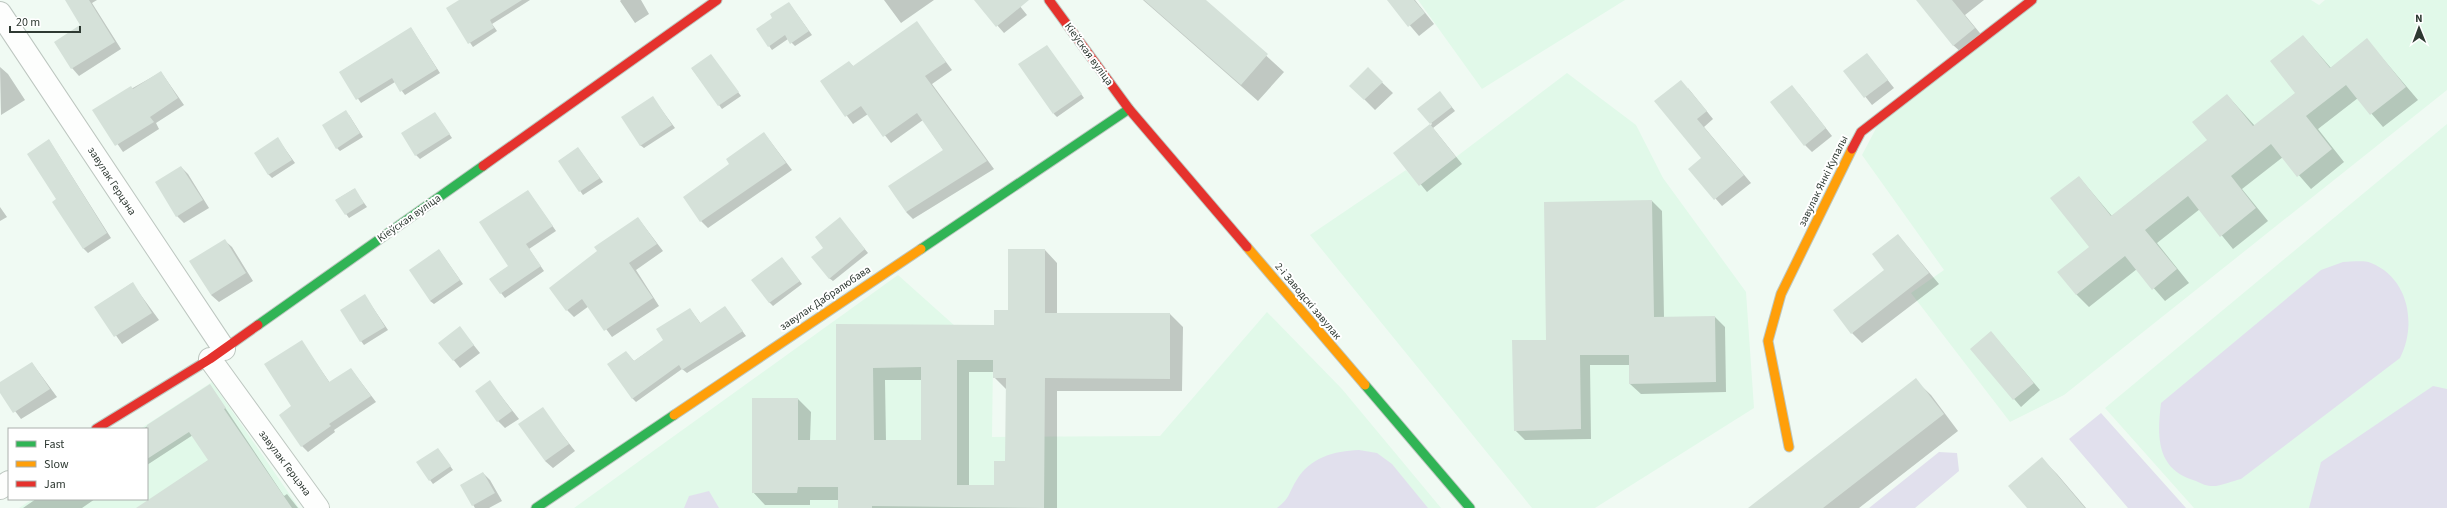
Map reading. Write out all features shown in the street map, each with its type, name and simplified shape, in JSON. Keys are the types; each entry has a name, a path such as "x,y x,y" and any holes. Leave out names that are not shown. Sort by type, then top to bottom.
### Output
{"street":[{"name":"Кіеўская вуліца","path":"98,428 217,354 717,0"},
{"name":"Кіеўская вуліца","path":"1049,0 1129,108"},
{"name":"завулак Янкі Купалы","path":"1789,447 1769,338 1781,294 1861,132 2032,0"},
{"name":"завулак Герцэна","path":"0,13 217,354 318,508"},
{"name":"завулак Дабралюбава","path":"536,508 1129,108"},
{"name":"2-і Заводскі завулак","path":"1129,108 1470,508"}],"shaded area":[{"path":"1418,0 1625,0 1482,89"},
{"path":"2038,0 2311,0 2319,5 2325,0 2447,0 2447,90 2064,395 2010,422 1911,293 1944,270 1862,155 1882,117"},
{"path":"1567,73 1636,125 1663,178 1746,292 1754,408 1595,508 1532,508 1310,235 1406,170 1419,185"},
{"path":"2447,124 2447,508 2194,508 2105,408"},
{"path":"2361,261 2371,263 2384,270 2394,280 2401,291 2406,304 2408,331 2400,358 2241,479 2218,486 2209,486 2181,475 2172,468 2166,459 2160,439 2159,427 2161,403 2321,270 2343,262"},
{"path":"898,275 993,360 992,437 1160,436 1267,312 1342,389 1441,508 574,508"},
{"path":"212,382 299,508 19,508 31,500 148,500 148,428 142,428"},
{"path":"2433,386 2447,389 2447,508 2309,508 2321,462"},
{"path":"2101,413 2186,508 2128,508 2069,439"},
{"path":"1359,450 1377,453 1392,464 1428,508 1277,508 1287,498 1302,473 1315,461 1332,454"},
{"path":"1939,452 1957,453 1959,471 1915,508 1869,508"},
{"path":"709,491 719,508 684,508 689,496"}],"building":[{"path":"65,0 89,0 115,42 71,69 54,42 80,25"},
{"path":"459,0 522,0 490,20 494,28 468,44 446,8"},
{"path":"974,0 1029,0 996,27"},
{"path":"1144,0 1206,0 1268,54 1241,85"},
{"path":"1387,0 1414,0 1425,13 1408,27"},
{"path":"1916,0 1952,0 1975,28 1953,46"},
{"path":"789,2 809,31 790,44 785,35 768,47 756,29 772,18 770,14"},
{"path":"917,21 946,62 925,76 987,161 906,212 888,186 943,150 917,113 883,137 861,106 845,117 820,81 849,61 853,66"},
{"path":"411,27 437,69 400,92 392,78 356,100 339,72"},
{"path":"2303,35 2330,68 2367,38 2406,87 2370,115 2346,85 2306,116 2332,149 2297,177 2271,144 2231,176 2256,208 2220,237 2188,196 2145,230 2177,269 2152,290 2125,256 2076,295 2057,272 2089,247 2050,198 2079,176 2111,216 2207,140 2192,122 2227,94 2253,126 2295,93 2270,61"},
{"path":"1047,45 1082,94 1053,114 1018,64"},
{"path":"1867,53 1888,80 1864,98 1843,71"},
{"path":"711,54 739,92 718,106 691,68"},
{"path":"1368,67 1383,82 1364,100 1349,86"},
{"path":"161,71 178,98 150,117 154,122 115,146 92,110 131,86 133,89"},
{"path":"1681,80 1707,111 1697,119 1744,175 1714,200 1688,169 1701,158 1654,101"},
{"path":"1792,85 1826,128 1804,146 1770,102"},
{"path":"1440,91 1452,107 1430,124 1417,109"},
{"path":"653,96 672,125 640,146 621,117"},
{"path":"346,110 360,133 336,149 322,125"},
{"path":"435,112 450,134 415,156 401,133"},
{"path":"1430,124 1456,157 1419,186 1393,153"},
{"path":"764,132 786,163 700,222 683,197 729,164 726,159"},
{"path":"278,137 292,160 268,175 254,153"},
{"path":"49,139 107,233 83,249 52,202 56,199 27,154"},
{"path":"578,147 600,178 579,192 558,161"},
{"path":"181,166 203,200 176,217 155,182"},
{"path":"355,188 364,203 345,215 335,200"},
{"path":"528,190 553,226 526,244 541,266 500,294 489,279 508,266 479,222"},
{"path":"1652,200 1654,317 1715,316 1716,382 1629,384 1629,355 1580,355 1581,429 1514,431 1512,340 1546,340 1544,202"},
{"path":"638,217 657,244 629,263 653,298 604,331 582,299 566,311 549,288 597,251 594,247"},
{"path":"840,217 865,249 829,279 811,257 823,248 815,237"},
{"path":"1898,234 1929,273 1851,334 1833,310 1884,270 1872,254"},
{"path":"225,239 246,273 211,295 189,261"},
{"path":"439,249 460,280 430,301 409,270"},
{"path":"1008,249 1045,249 1045,313 1170,313 1170,379 1045,378 1044,508 872,506 872,508 838,508 838,487 798,487 797,493 752,493 752,398 798,398 798,440 836,440 836,324 994,325 994,310 1008,310","holes":["957,360 993,360 993,378 1006,378 1005,461 994,461 994,485 957,485","921,367 921,440 874,440 873,368"]},
{"path":"782,257 800,281 769,303 751,280"},
{"path":"133,282 152,313 114,337 94,307"},
{"path":"365,294 385,327 360,342 340,310"},
{"path":"725,306 743,331 682,370 679,365 632,399 607,364 626,351 634,361 663,340 656,329 690,308 700,323"},
{"path":"460,326 474,345 453,361 438,343"},
{"path":"1991,331 2034,383 2013,400 1970,349"},
{"path":"302,340 329,382 351,368 371,396 329,424 331,426 301,447 279,415 291,406 264,364"},
{"path":"32,362 50,389 13,413 0,393 0,382"},
{"path":"1916,378 1944,414 1823,508 1748,508"},
{"path":"490,380 512,411 497,422 475,391"},
{"path":"210,384 226,408 224,409 292,508 136,508 208,460 189,432 148,458 147,425"},
{"path":"543,407 569,444 545,461 518,424"},
{"path":"438,448 451,466 429,481 416,462"},
{"path":"2042,457 2085,508 2027,508 2008,486"},
{"path":"483,472 495,493 472,506 460,485"}],"traffic: fast":[{"path":"921,249 1129,109"},
{"path":"258,325 483,166"},
{"path":"1365,385 1470,508"},
{"path":"536,508 674,415"}],"traffic: slow":[{"path":"1789,447 1768,341 1781,294 1852,149"},
{"path":"1247,247 1365,385"},
{"path":"674,415 921,249"}],"traffic: jam":[{"path":"483,166 717,0"},
{"path":"1049,0 1129,109 1247,247"},
{"path":"1852,149 1861,132 2032,0"},
{"path":"98,428 210,359 258,325"}]}
